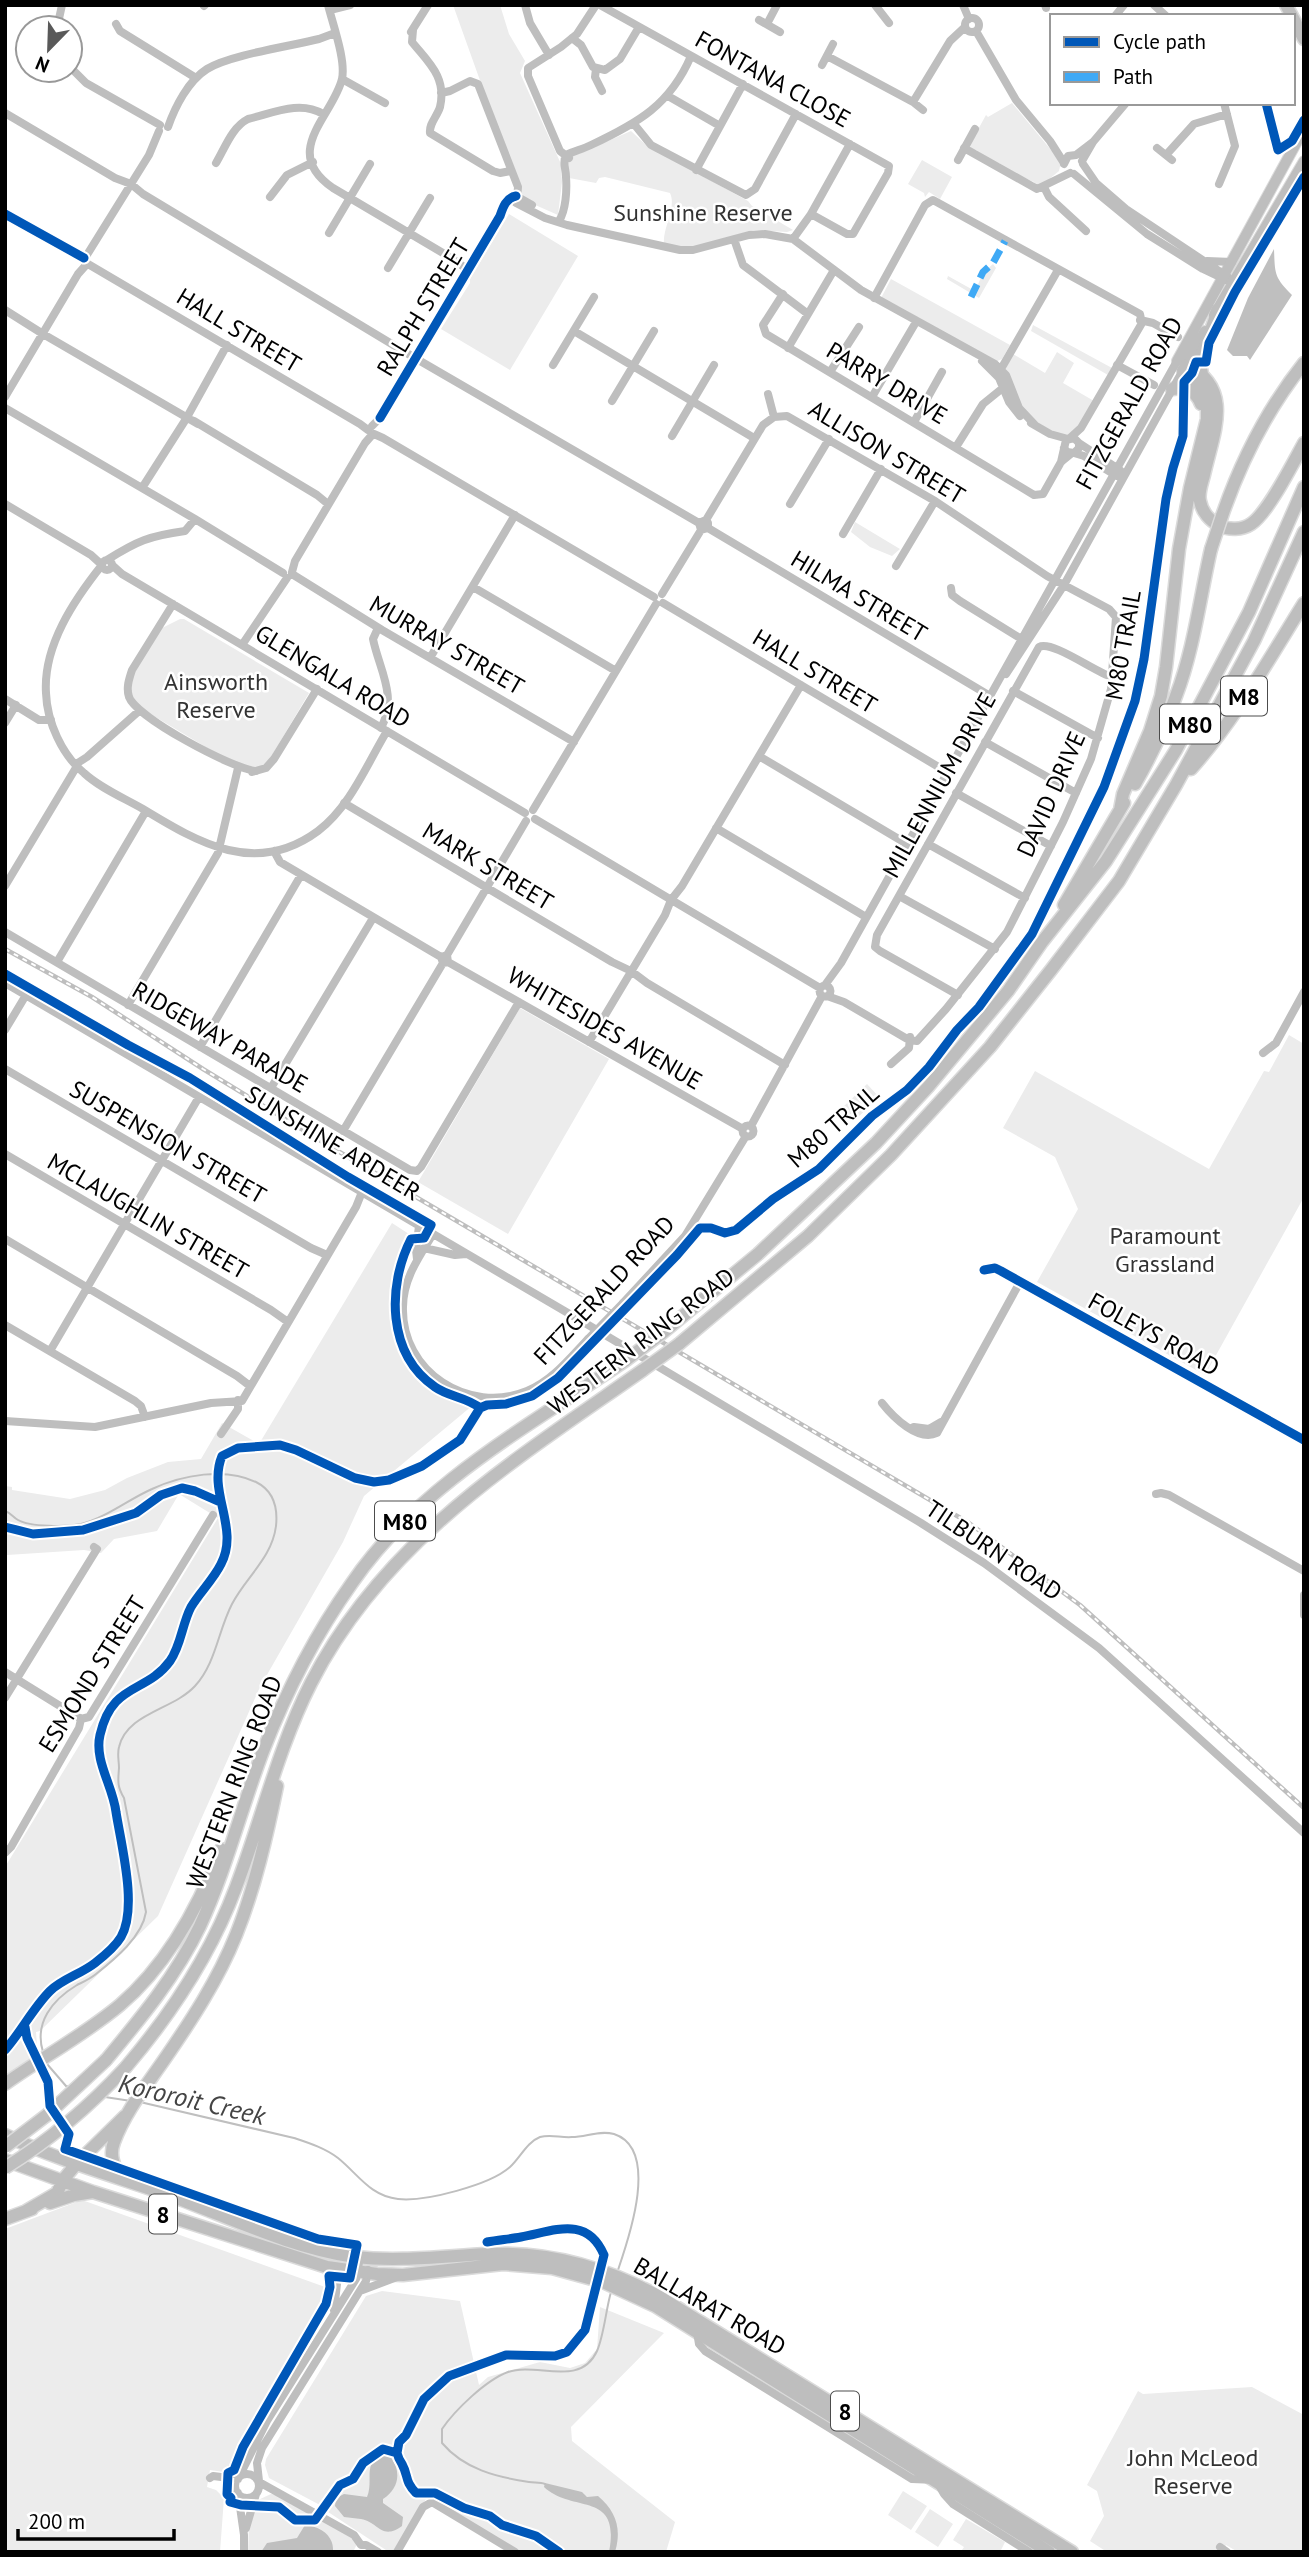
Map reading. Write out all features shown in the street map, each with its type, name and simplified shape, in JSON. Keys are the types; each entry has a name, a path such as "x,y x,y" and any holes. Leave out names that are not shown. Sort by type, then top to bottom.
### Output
{"highway":[{"path":"1295,21 1304,39"},
{"path":"1217,310 1202,350 1200,367 1213,390 1217,406 1217,420 1199,495 1203,510 1214,523 1232,529 1244,528 1252,523 1264,511 1304,443"},
{"path":"1042,942 1151,756 1177,696 1212,549 1239,471 1256,437 1304,363"},
{"path":"1182,365 1202,374"},
{"path":"1120,810 1161,696 1177,565 1207,419 1207,405 1200,388 1182,365"},
{"path":"1172,390 1188,390 1199,399 1202,415 1200,446"},
{"name":"WESTERN RING ROAD","path":"5,2147 47,2115 106,2060 151,2007 184,1956 200,1925 229,1851 262,1752 282,1704 331,1614 381,1545 441,1488 626,1354 661,1334 758,1254 876,1143 971,1038 1008,991 1042,942 1106,861 1175,750 1249,612 1304,487"},
{"name":"WESTERN RING ROAD","path":"5,2168 52,2136 80,2112 125,2067 177,2002 210,1947 236,1888 274,1769 312,1681 338,1637 377,1584 402,1556 464,1499 679,1344 808,1236 891,1156 966,1074 1119,881 1176,785 1254,641 1304,532"},
{"name":"M8","path":"1176,785 1206,752 1304,603"},
{"path":"120,2177 113,2165 112,2152 126,2114 196,2014 236,1937 251,1891 293,1721"},
{"path":"8,2081 121,2004 144,1982 163,1958 213,1869 237,1806 262,1752"},
{"path":"26,2211 57,2193 63,2180 77,2163 126,2114"},
{"name":"BALLARAT ROAD","path":"5,2135 47,2153 306,2245 365,2258 551,2257 592,2273 638,2291 739,2344 964,2493 1072,2552"},
{"name":"BALLARAT ROAD","path":"5,2160 93,2192 327,2267 403,2275 487,2259"},
{"path":"5,2218 74,2195 93,2192"},
{"name":"BALLARAT ROAD","path":"638,2291 697,2332 936,2480 964,2493"},
{"name":"BALLARAT ROAD","path":"992,2510 1049,2552"}],"main road":[{"name":"FITZGERALD ROAD","path":"1182,365 1217,310 1232,261 1304,129"},
{"path":"1253,221 1278,184 1304,137"},
{"name":"FITZGERALD ROAD","path":"1182,365 1227,278 1304,161"}],"street":[{"path":"350,5 329,8 342,67 342,79 312,140 313,162 326,183 469,268"},
{"path":"428,5 413,30 412,41 435,69 441,90 440,107 430,126 430,133 491,169 500,173 512,172"},
{"path":"525,5 530,23 549,55"},
{"path":"560,218 565,200 567,156 558,143 527,72 529,65 549,55 572,38 598,5"},
{"name":"FONTANA CLOSE","path":"598,5 889,167 853,234 847,234 811,214"},
{"path":"777,5 763,22 780,32"},
{"path":"875,5 889,23"},
{"path":"962,5 970,32 976,31 1016,100 1050,141 1068,169 1147,234 1203,270 1227,278"},
{"path":"913,102 950,41 967,23"},
{"path":"116,24 120,30 196,78"},
{"path":"596,69 605,70 620,59 639,27"},
{"path":"5,397 162,128 196,78 221,62 335,35"},
{"path":"572,38 581,45 596,69 595,76 602,91"},
{"path":"833,44 824,61 913,102 923,110"},
{"path":"567,156 634,124 668,96 691,56"},
{"path":"342,79 385,103"},
{"path":"84,81 162,128"},
{"path":"696,170 743,84"},
{"path":"441,90 472,85 481,94 512,172 516,198 548,220 560,218 574,226 686,250 761,234 793,239 874,298 998,370 1017,413 1124,477"},
{"path":"668,96 720,126"},
{"path":"1078,159 1124,105"},
{"path":"1219,185 1235,146 1225,105"},
{"path":"216,163 236,129 248,119 303,107 323,114"},
{"name":"HILMA STREET","path":"5,113 990,696"},
{"path":"634,124 650,145 739,193 750,195 796,114"},
{"path":"1157,148 1169,158 1194,124 1227,114"},
{"path":"958,160 975,129"},
{"path":"1050,141 1078,159 1096,183 1126,209 1227,278"},
{"path":"793,239 811,214 850,144"},
{"path":"964,148 1034,187 1048,184 1068,169 1081,170 1078,159"},
{"path":"1068,169 1066,158 1078,159"},
{"path":"270,197 287,175 313,162"},
{"path":"329,233 370,164"},
{"path":"1048,184 1048,197 1086,231"},
{"path":"388,268 430,198"},
{"name":"RALPH STREET","path":"244,646 500,216 516,198"},
{"path":"874,298 929,204 945,208 1131,311 1140,323"},
{"name":"HALL STREET","path":"5,214 947,772"},
{"path":"734,239 743,265 808,314"},
{"path":"1204,260 1232,261"},
{"path":"998,370 1008,358 1058,270"},
{"path":"788,348 834,271"},
{"name":"PARRY DRIVE","path":"783,294 763,328 766,334 788,348 1028,490 1041,493 1061,462"},
{"path":"553,365 594,297"},
{"path":"5,310 330,502"},
{"path":"872,397 916,322"},
{"path":"1140,323 1153,323 1178,337"},
{"path":"1061,462 1140,323"},
{"path":"830,372 859,327"},
{"path":"574,331 754,438"},
{"path":"612,401 654,331"},
{"path":"144,489 229,346"},
{"path":"672,436 715,365"},
{"path":"1118,365 1154,385"},
{"name":"FITZGERALD ROAD","path":"990,696 1064,584 1172,390 1182,365"},
{"name":"FITZGERALD ROAD","path":"433,1234 417,1259 404,1294 405,1334 417,1358 427,1370 451,1388 480,1398 495,1398 529,1390 556,1372 685,1236 750,1132 1020,639 1030,632 1051,578 1182,365"},
{"path":"914,422 942,372"},
{"path":"957,447 980,408 991,398 1007,391"},
{"path":"768,394 774,417"},
{"name":"MURRAY STREET","path":"5,406 574,743"},
{"name":"ALLISON STREET","path":"343,1131 763,425 774,417 788,416 795,419 934,501 1051,578"},
{"path":"790,504 829,439"},
{"path":"1070,443 1067,452 1115,471"},
{"path":"1061,462 1073,453"},
{"path":"843,534 881,470"},
{"path":"896,566 934,501"},
{"name":"GLENGALA ROAD","path":"5,504 909,1039"},
{"path":"430,658 515,515"},
{"path":"194,519 184,531 148,537 118,552 94,576 52,646 46,677 50,717 59,740 78,767 195,840 220,850 249,853 274,851 292,846 318,831 344,803 384,729 387,693 383,666 374,642 380,629"},
{"name":"DAVID DRIVE","path":"909,1039 924,1033 958,995 1010,928 1076,793 1098,738 1112,677 1116,617 1109,609 1051,578"},
{"path":"473,587 616,671"},
{"path":"951,588 952,595 960,601 1020,639"},
{"path":"173,604 139,659 128,681 128,694 139,711 238,770 256,771 269,765 317,689"},
{"path":"1011,632 1030,632"},
{"name":"MILLENNIUM DRIVE","path":"958,995 875,947 877,935 1035,652 1042,645 1049,645 1112,677"},
{"path":"589,1042 801,685"},
{"path":"1013,691 1098,738"},
{"path":"5,699 31,714 50,717"},
{"path":"5,723 16,705"},
{"path":"5,886 69,778 87,757 139,711"},
{"path":"985,743 1076,793"},
{"path":"759,756 907,844"},
{"path":"128,1005 220,850 238,770"},
{"path":"956,793 1051,846"},
{"name":"MARK STREET","path":"344,803 785,1065"},
{"path":"57,962 146,811"},
{"path":"716,828 866,917"},
{"path":"928,844 1025,898"},
{"name":"WHITESIDES AVENUE","path":"274,851 280,862 373,918 750,1132"},
{"path":"200,1047 301,875"},
{"path":"899,895 995,949"},
{"path":"271,1088 373,918"},
{"name":"RIDGEWAY PARADE","path":"5,932 410,1170 417,1171 519,1002"},
{"name":"TILBURN ROAD","path":"5,983 467,1254 626,1354 921,1523 984,1563 1099,1648 1304,1833"},
{"path":"1263,1053 1276,1043 1303,994"},
{"path":"5,1030 26,995"},
{"path":"891,1064 905,1051 909,1039"},
{"name":"SUSPENSION STREET","path":"5,1069 326,1257"},
{"path":"50,1351 199,1097"},
{"name":"MCLAUGHLIN STREET","path":"5,1154 289,1320"},
{"path":"222,1434 238,1409 238,1401 251,1385 364,1193"},
{"path":"417,1259 419,1226"},
{"path":"5,1239 251,1385"},
{"path":"424,1248 455,1255 467,1254"},
{"name":"FOLEYS ROAD","path":"984,1270 995,1268 1304,1440"},
{"path":"882,1403 890,1414 905,1424 929,1429 943,1420 1020,1282"},
{"path":"5,1325 135,1401 141,1406 145,1417"},
{"path":"5,1421 95,1427 223,1399 238,1401"},
{"path":"1156,1494 1169,1495 1304,1571"},
{"name":"ESMOND STREET","path":"5,1853 11,1847 79,1728 81,1719 89,1717 213,1515"},
{"path":"5,1698 97,1549 94,1547"},
{"path":"1304,1595 1304,1615"},
{"path":"5,1672 81,1719"},
{"path":"244,2535 259,2482 257,2463 262,2448 360,2291 365,2258"},
{"path":"327,2267 337,2288 333,2313"},
{"path":"244,2552 238,2478 267,2421 333,2313 363,2272"},
{"path":"360,2291 403,2275"},
{"path":"276,2492 246,2498 210,2478 238,2478 251,2474 259,2482 354,2535 359,2549 366,2545 377,2552"},
{"path":"936,2480 953,2504 1029,2552"},
{"path":"397,2552 420,2514 430,2506 441,2508 515,2552"}],"green space":[{"path":"453,5 500,5 509,34 525,61 520,73 561,164 558,215 533,204 521,195"},
{"path":"1012,103 1061,162 1059,171 1042,185 1035,185 976,150 973,151 969,146 986,115 988,117"},
{"name":"Sunshine Reserve","path":"631,131 646,145 748,201 793,230 754,230 691,248 664,245 672,205 670,193 605,177 599,178 596,183 569,178 568,163 571,157"},
{"path":"922,160 952,177 940,199 929,192 925,197 924,193 908,184"},
{"path":"509,214 578,256 510,370 441,329"},
{"path":"993,264 996,268 979,298 947,279 948,276 975,291 983,273"},
{"path":"891,279 1010,345 1002,359 995,362 881,298"},
{"path":"1033,325 1112,368 1108,375 1031,331"},
{"path":"1057,352 1074,363 1063,383 1094,401 1070,436 1054,432 1026,411 1005,370 1013,354 1045,373"},
{"path":"855,522 900,549 892,556 870,547 851,532"},
{"name":"Ainsworth Reserve","path":"180,619 309,693 268,762 260,767 236,765 147,712 131,694 132,676 162,628"},
{"path":"520,1008 609,1059 508,1234 418,1182"},
{"name":"Paramount Grassland","path":"1289,1035 1304,1044 1304,1197 1205,1375 1037,1282 1078,1209 1055,1157 1003,1128 1035,1071 1209,1169 1264,1071 1269,1072"},
{"path":"867,1084 879,1097 853,1122 841,1109"},
{"path":"392,1223 412,1236 400,1260 393,1295 394,1314 404,1350 424,1380 438,1391 473,1405 364,1496 343,1542 260,1687 158,1916 36,2032 41,2055 5,2076 5,1867 218,1518 179,1494 157,1531 114,1539 101,1553 84,1550 7,1555 5,1486 12,1487 12,1490 70,1499 105,1490 168,1462 201,1459 222,1423 259,1444"},
{"path":"82,2200 325,2287 323,2300 237,2446 228,2469 224,2472 210,2470 207,2487 216,2490 224,2498 220,2552 5,2552 5,2229"},
{"path":"382,2291 460,2301 479,2385 488,2377 540,2362 570,2368 585,2363 597,2349 600,2307 664,2333 571,2427 572,2441 675,2522 666,2552 518,2552 429,2498 393,2552 389,2552 322,2508 324,2504 320,2505 269,2478 266,2459 366,2296"},
{"name":"John McLeod Reserve","path":"1252,2387 1304,2415 1304,2552 1238,2552 1226,2545 1222,2552 1107,2552 1090,2541 1104,2516 1097,2491 1087,2485 1138,2391 1143,2394"},
{"path":"903,2491 927,2506 911,2530 888,2515"},
{"path":"271,2494 278,2495 352,2537 357,2544 353,2552 248,2552 249,2525 258,2500"},
{"path":"930,2509 953,2524 938,2547 915,2532"},
{"path":"966,2519 1005,2542 1000,2552 962,2550 964,2547 953,2540"}],"shaded area":[{"path":"1274,249 1277,275 1292,295 1250,360 1247,356 1233,356 1227,350 1248,298"},
{"path":"382,2455 390,2456 397,2474 393,2490 383,2499 383,2503 403,2517 402,2526 389,2532 361,2519 344,2517 335,2506 336,2498 344,2494 367,2497 370,2468 376,2458"},
{"path":"545,2483 582,2492 587,2497 598,2496 616,2521 618,2536 615,2552 609,2552 611,2533 608,2519 601,2511 556,2495 544,2487"},
{"path":"305,2525 325,2533 331,2541 333,2552 261,2552 267,2543 297,2538"}],"waterway":[{"name":"Kororoit Creek","path":"5,1511 18,1520 31,1524 81,1524 164,1484 217,1474 244,1477 256,1482 271,1495 276,1512 274,1537 264,1558 232,1604 202,1677 186,1694 141,1719 124,1736 118,1750 119,1783 146,1912 139,1930 119,1954 94,1976 68,1991 47,2013 41,2031 43,2052"},
{"name":"Kororoit Creek","path":"47,2064 66,2086 70,2087"},
{"name":"Kororoit Creek","path":"105,2097 131,2101"},
{"name":"Kororoit Creek","path":"140,2102 311,2144 338,2158 372,2189 398,2199 440,2195 488,2180 510,2167 527,2146 540,2137 614,2134 628,2143 636,2157 638,2175 634,2217 618,2270"},
{"name":"Kororoit Creek","path":"545,2484 505,2477 470,2465 442,2443 442,2429 472,2396 499,2376 519,2370 569,2371 589,2362 599,2345 611,2292"}],"railway":[{"path":"5,949 92,997 326,1144 969,1523 1080,1605 1304,1808"}],"marked path":[{"path":"971,297 983,272 993,263 1005,241"}],"cycle path":[{"path":"1267,105 1278,150 1292,141 1304,120"},
{"name":"M80 TRAIL","path":"5,2050 50,1991 106,1954 119,1941 126,1925 127,1876 114,1802 100,1754 100,1735 105,1718 121,1697 151,1679 170,1661 177,1649 191,1607 221,1564 227,1537 218,1483 222,1456 238,1448 280,1445 355,1478 374,1482 389,1480 422,1466 460,1440 480,1408 532,1396 558,1378 700,1228 711,1228 725,1233 736,1230 773,1199 819,1169 872,1116 907,1090 979,1007 1032,934 1104,787 1135,701 1144,659 1166,499 1183,436 1184,382 1192,373 1196,362 1206,362 1209,343 1235,292 1304,177"},
{"path":"380,418 500,216 505,203 516,196"},
{"path":"5,214 84,258"},
{"name":"SUNSHINE ARDEER","path":"5,974 190,1078 348,1177 431,1225 424,1238 411,1239 403,1258 395,1298 400,1338 419,1373 435,1387 480,1408"},
{"path":"984,1270 995,1268 1001,1271 1304,1440"},
{"path":"5,1527 33,1534 83,1530 136,1513 161,1495 182,1488 220,1502"},
{"path":"25,2027 27,2038 48,2082 50,2106 69,2134 65,2149 318,2239 357,2245 350,2278 329,2276 330,2287 326,2304 243,2447 234,2470 228,2473 227,2494 231,2498 230,2502 279,2507 295,2520 315,2520 340,2485 353,2479 363,2463 383,2449 397,2453"},
{"path":"397,2453 399,2442 406,2435 424,2399 449,2376 506,2355 555,2356 567,2352 585,2330 604,2255 597,2242 588,2234 568,2229 487,2242"},
{"path":"397,2453 408,2482 416,2493 435,2493 464,2508 490,2516 502,2525 536,2536 559,2552"}]}
